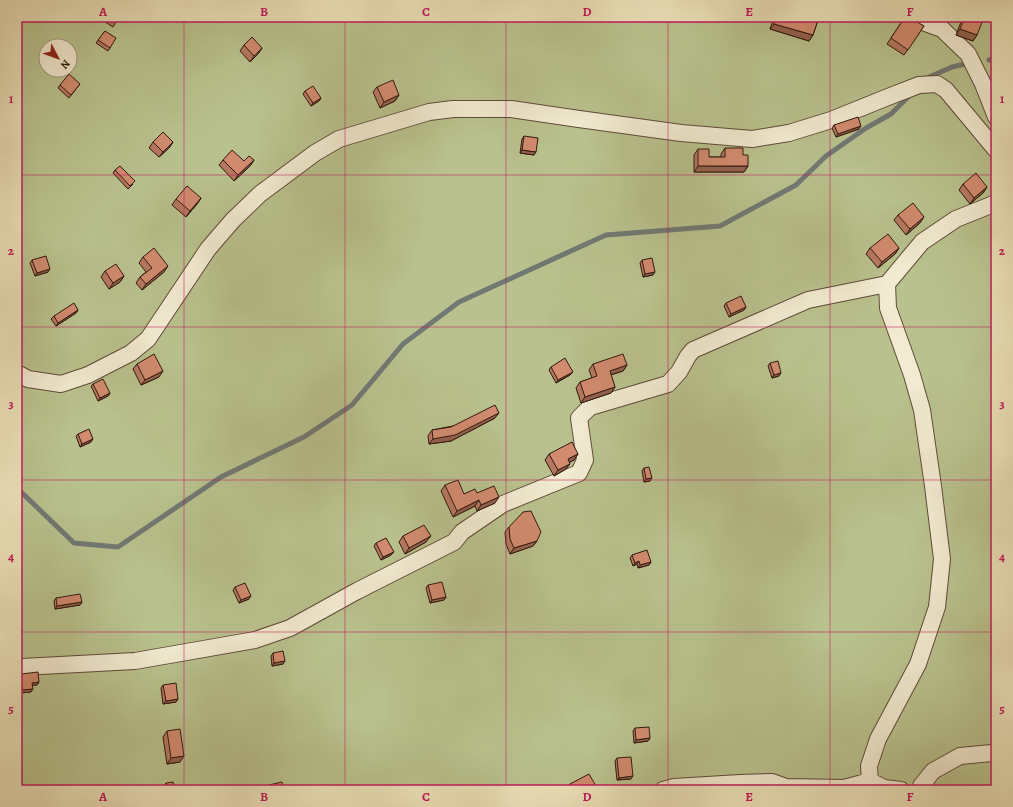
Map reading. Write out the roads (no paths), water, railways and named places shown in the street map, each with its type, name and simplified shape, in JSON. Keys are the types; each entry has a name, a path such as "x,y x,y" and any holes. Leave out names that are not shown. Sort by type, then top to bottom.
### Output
{"street":[{"path":"909,17 942,29 968,54 983,84 996,117"},
{"path":"17,373 28,379 61,384 88,376 131,353 148,338 208,249 233,220 260,194 315,153 340,139 429,112 453,109 512,109 681,133 752,138 789,133 831,120 918,85 937,84 946,90 996,150"},
{"path":"17,666 22,667 135,661 255,640 290,628 357,591 454,542 462,532 503,504 580,473 585,460 579,418 590,407 668,384 679,372 693,350 808,300 887,284 922,242 956,219 996,203"},
{"path":"870,781 869,766 878,739 918,664 937,607 942,559 922,410 912,375 888,308 887,284"},
{"path":"918,789 932,771 960,756 992,752 996,753"},
{"path":"663,790 674,787 772,782 786,787 844,788 870,781 884,788 900,790"}],"waterway":[{"path":"989,60 996,58"},
{"path":"927,78 952,67 965,64"},
{"path":"17,488 74,543 118,547 221,477 304,437 352,405 403,344 459,302 606,235 720,226 796,185 826,156 866,128 891,114 910,95"}]}
